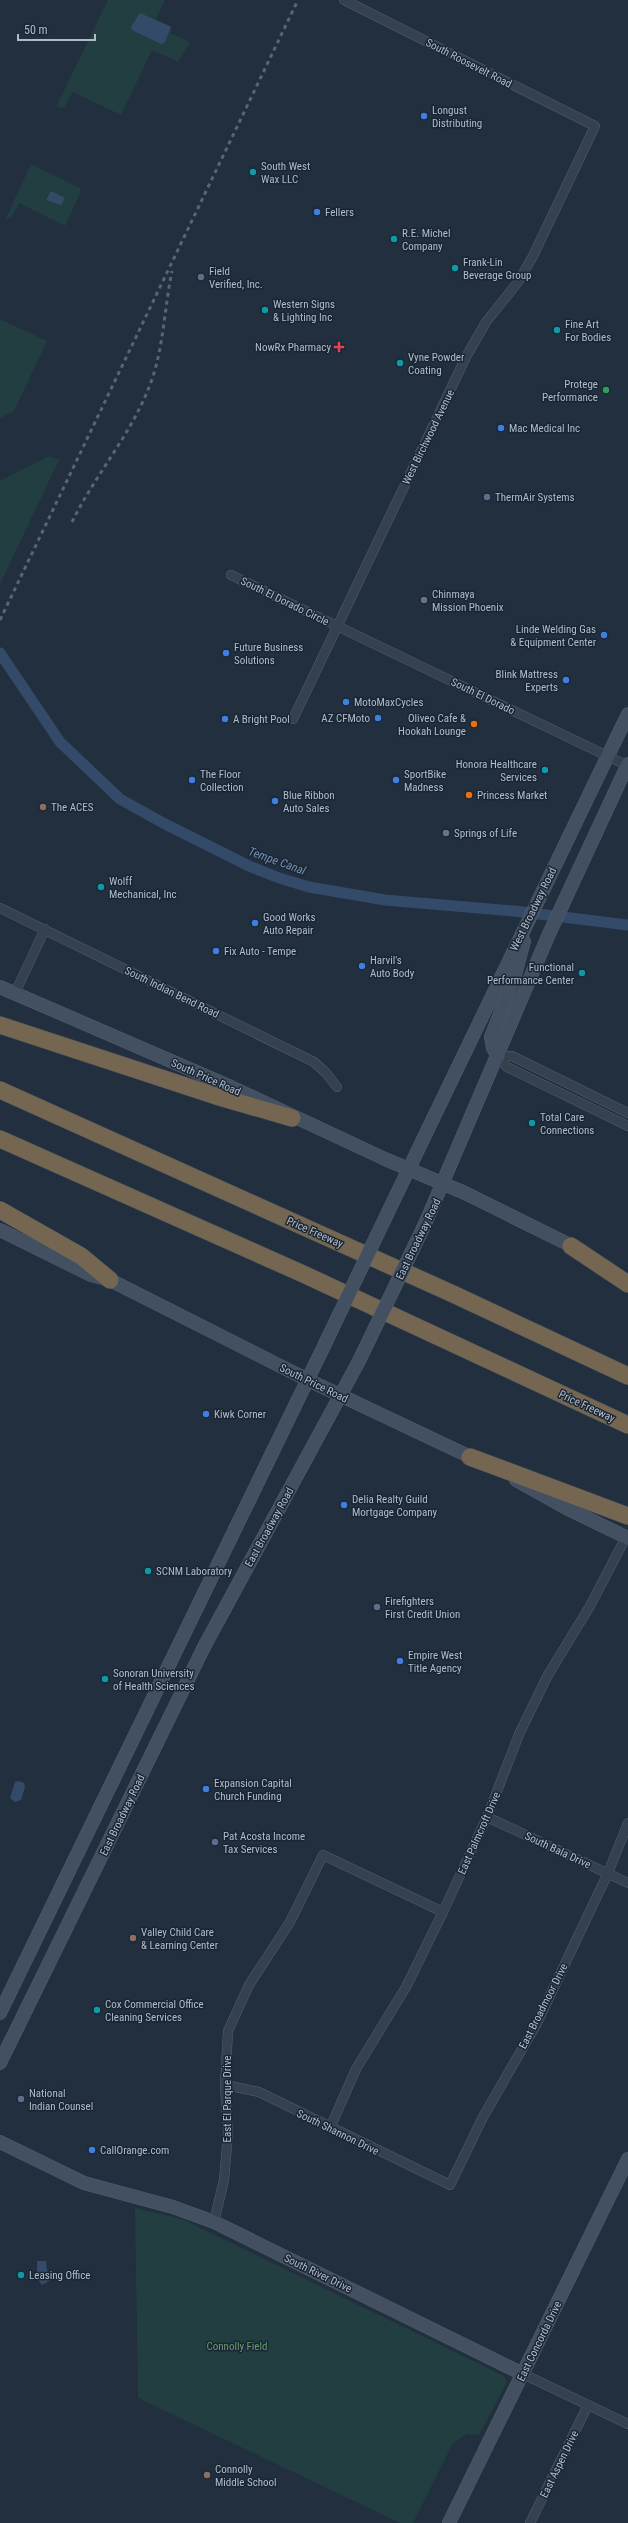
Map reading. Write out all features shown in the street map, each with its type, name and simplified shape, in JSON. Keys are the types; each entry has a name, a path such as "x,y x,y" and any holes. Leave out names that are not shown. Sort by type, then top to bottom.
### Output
{"highway":[{"path":"0,1026 216,1096 292,1118"},
{"name":"Price Freeway","path":"0,1090 446,1291 628,1376"},
{"name":"Price Freeway","path":"0,1139 301,1273 628,1425"},
{"path":"0,1210 81,1256 110,1280"},
{"path":"571,1246 628,1284"},
{"path":"470,1457 628,1516"}],"main road":[{"name":"West Broadway Road","path":"408,1170 628,714"},
{"path":"444,1184 549,934 628,765"},
{"path":"498,1056 493,1048 492,1037 515,975 524,941 522,932"},
{"name":"South Price Road","path":"0,987 231,1087 292,1118 408,1170 444,1184 628,1274"},
{"name":"East Broadway Road","path":"0,2014 184,1637 408,1170"},
{"name":"East Broadway Road","path":"0,2063 204,1646 341,1396 444,1184"},
{"name":"South Price Road","path":"0,1230 91,1275 110,1280 308,1380 470,1457 566,1508 627,1538"},
{"path":"184,1637 204,1646"},
{"path":"118,1772 138,1782"},
{"name":"South River Drive","path":"0,2142 84,2183 173,2207 214,2222 523,2374"},
{"name":"East Concorda Drive","path":"449,2523 628,2159"}],"street":[{"name":"South Roosevelt Road","path":"344,0 595,126"},
{"name":"West Birchwood Avenue","path":"293,719 466,357 486,322 518,282 533,256 595,126"},
{"name":"South El Dorado Circle","path":"231,575 338,627"},
{"name":"South El Dorado","path":"338,627 628,765"},
{"name":"South Indian Bend Road","path":"0,908 314,1062 326,1073 337,1087"},
{"path":"15,993 45,929"},
{"path":"498,1056 512,1056 628,1113"},
{"path":"498,1056 507,1067 628,1126"},
{"path":"568,1097 572,1095 585,1097 589,1094"},
{"name":"East Palmcroft Drive","path":"330,2128 356,2069 406,1987 443,1912 487,1817 520,1732 548,1675 590,1606 627,1538"},
{"name":"South Bala Drive","path":"487,1817 628,1883"},
{"name":"East Broadmoor Drive","path":"450,2186 483,2117 536,2025 608,1873 628,1823"},
{"name":"East El Parque Drive","path":"214,2222 224,2180 228,2134 224,2085 228,2031 249,1985 290,1922 323,1855 443,1912"},
{"name":"South Shannon Drive","path":"224,2085 259,2092 450,2186"},
{"name":"South River Drive","path":"523,2374 628,2424"},
{"name":"East Aspen Drive","path":"530,2523 588,2405"}],"green space":[{"path":"108,0 165,0 156,19 172,27 170,33 190,42 178,62 152,50 121,115 73,92 64,108 56,107"},
{"path":"31,164 80,188 81,191 65,226 19,203 12,216 5,220"},
{"path":"0,319 47,341 14,411 0,418"},
{"path":"49,456 59,460 0,584 0,481"},
{"name":"Connolly Field","path":"135,2208 182,2219 504,2376 507,2382 479,2435 467,2434 453,2443 413,2523 400,2523 138,2398"}],"water":[{"path":"140,13 171,27 165,42 161,44 132,30 131,27"},
{"path":"51,191 65,198 61,205 46,200"},
{"path":"19,1781 24,1783 25,1787 21,1800 15,1802 10,1798 15,1782"},
{"path":"37,2261 46,2261 47,2270 52,2279 42,2285 37,2277"}],"waterway":[{"name":"Tempe Canal","path":"0,653 60,742 120,799 165,824 249,866 279,878 309,887 385,900 514,911 628,925"}],"railway":[{"path":"0,620 298,0"},
{"path":"72,522 82,503 127,431 147,393 160,348 172,271"}],"place":[{"name":"Longust Distributing","path":"424,116"},
{"name":"South West Wax LLC","path":"253,172"},
{"name":"Fellers","path":"317,212"},
{"name":"R.E. Michel Company","path":"394,239"},
{"name":"Frank-Lin Beverage Group","path":"455,268"},
{"name":"Field Verified, Inc.","path":"201,277"},
{"name":"Western Signs & Lighting Inc","path":"265,310"},
{"name":"Fine Art For Bodies","path":"557,330"},
{"name":"NowRx Pharmacy","path":"339,347"},
{"name":"Vyne Powder Coating","path":"400,363"},
{"name":"Protege Performance","path":"606,390"},
{"name":"Mac Medical Inc","path":"501,428"},
{"name":"ThermAir Systems","path":"487,497"},
{"name":"Chinmaya Mission Phoenix","path":"424,600"},
{"name":"Linde Welding Gas & Equipment Center","path":"604,635"},
{"name":"Future Business Solutions","path":"226,653"},
{"name":"Blink Mattress Experts","path":"566,680"},
{"name":"MotoMaxCycles","path":"346,702"},
{"name":"AZ CFMoto","path":"378,718"},
{"name":"A Bright Pool","path":"225,719"},
{"name":"Oliveo Cafe & Hookah Lounge","path":"474,724"},
{"name":"Honora Healthcare Services","path":"545,770"},
{"name":"The Floor Collection","path":"192,780"},
{"name":"SportBike Madness","path":"396,780"},
{"name":"Princess Market","path":"469,795"},
{"name":"Blue Ribbon Auto Sales","path":"275,801"},
{"name":"The ACES","path":"43,807"},
{"name":"Springs of Life","path":"446,833"},
{"name":"Wolff Mechanical, Inc","path":"101,887"},
{"name":"Good Works Auto Repair","path":"255,923"},
{"name":"Fix Auto - Tempe","path":"216,951"},
{"name":"Harvil's Auto Body","path":"362,966"},
{"name":"Functional Performance Center","path":"582,973"},
{"name":"Total Care Connections","path":"532,1123"},
{"name":"Kiwk Corner","path":"206,1414"},
{"name":"Delia Realty Guild Mortgage Company","path":"344,1505"},
{"name":"SCNM Laboratory","path":"148,1571"},
{"name":"Firefighters First Credit Union","path":"377,1607"},
{"name":"Empire West Title Agency","path":"400,1661"},
{"name":"Sonoran University of Health Sciences","path":"105,1679"},
{"name":"Expansion Capital Church Funding","path":"206,1789"},
{"name":"Pat Acosta Income Tax Services","path":"215,1842"},
{"name":"Valley Child Care & Learning Center","path":"133,1938"},
{"name":"Cox Commercial Office Cleaning Services","path":"97,2010"},
{"name":"National Indian Counsel","path":"21,2099"},
{"name":"CallOrange.com","path":"92,2150"},
{"name":"Leasing Office","path":"21,2275"},
{"name":"Connolly Middle School","path":"207,2475"}]}
